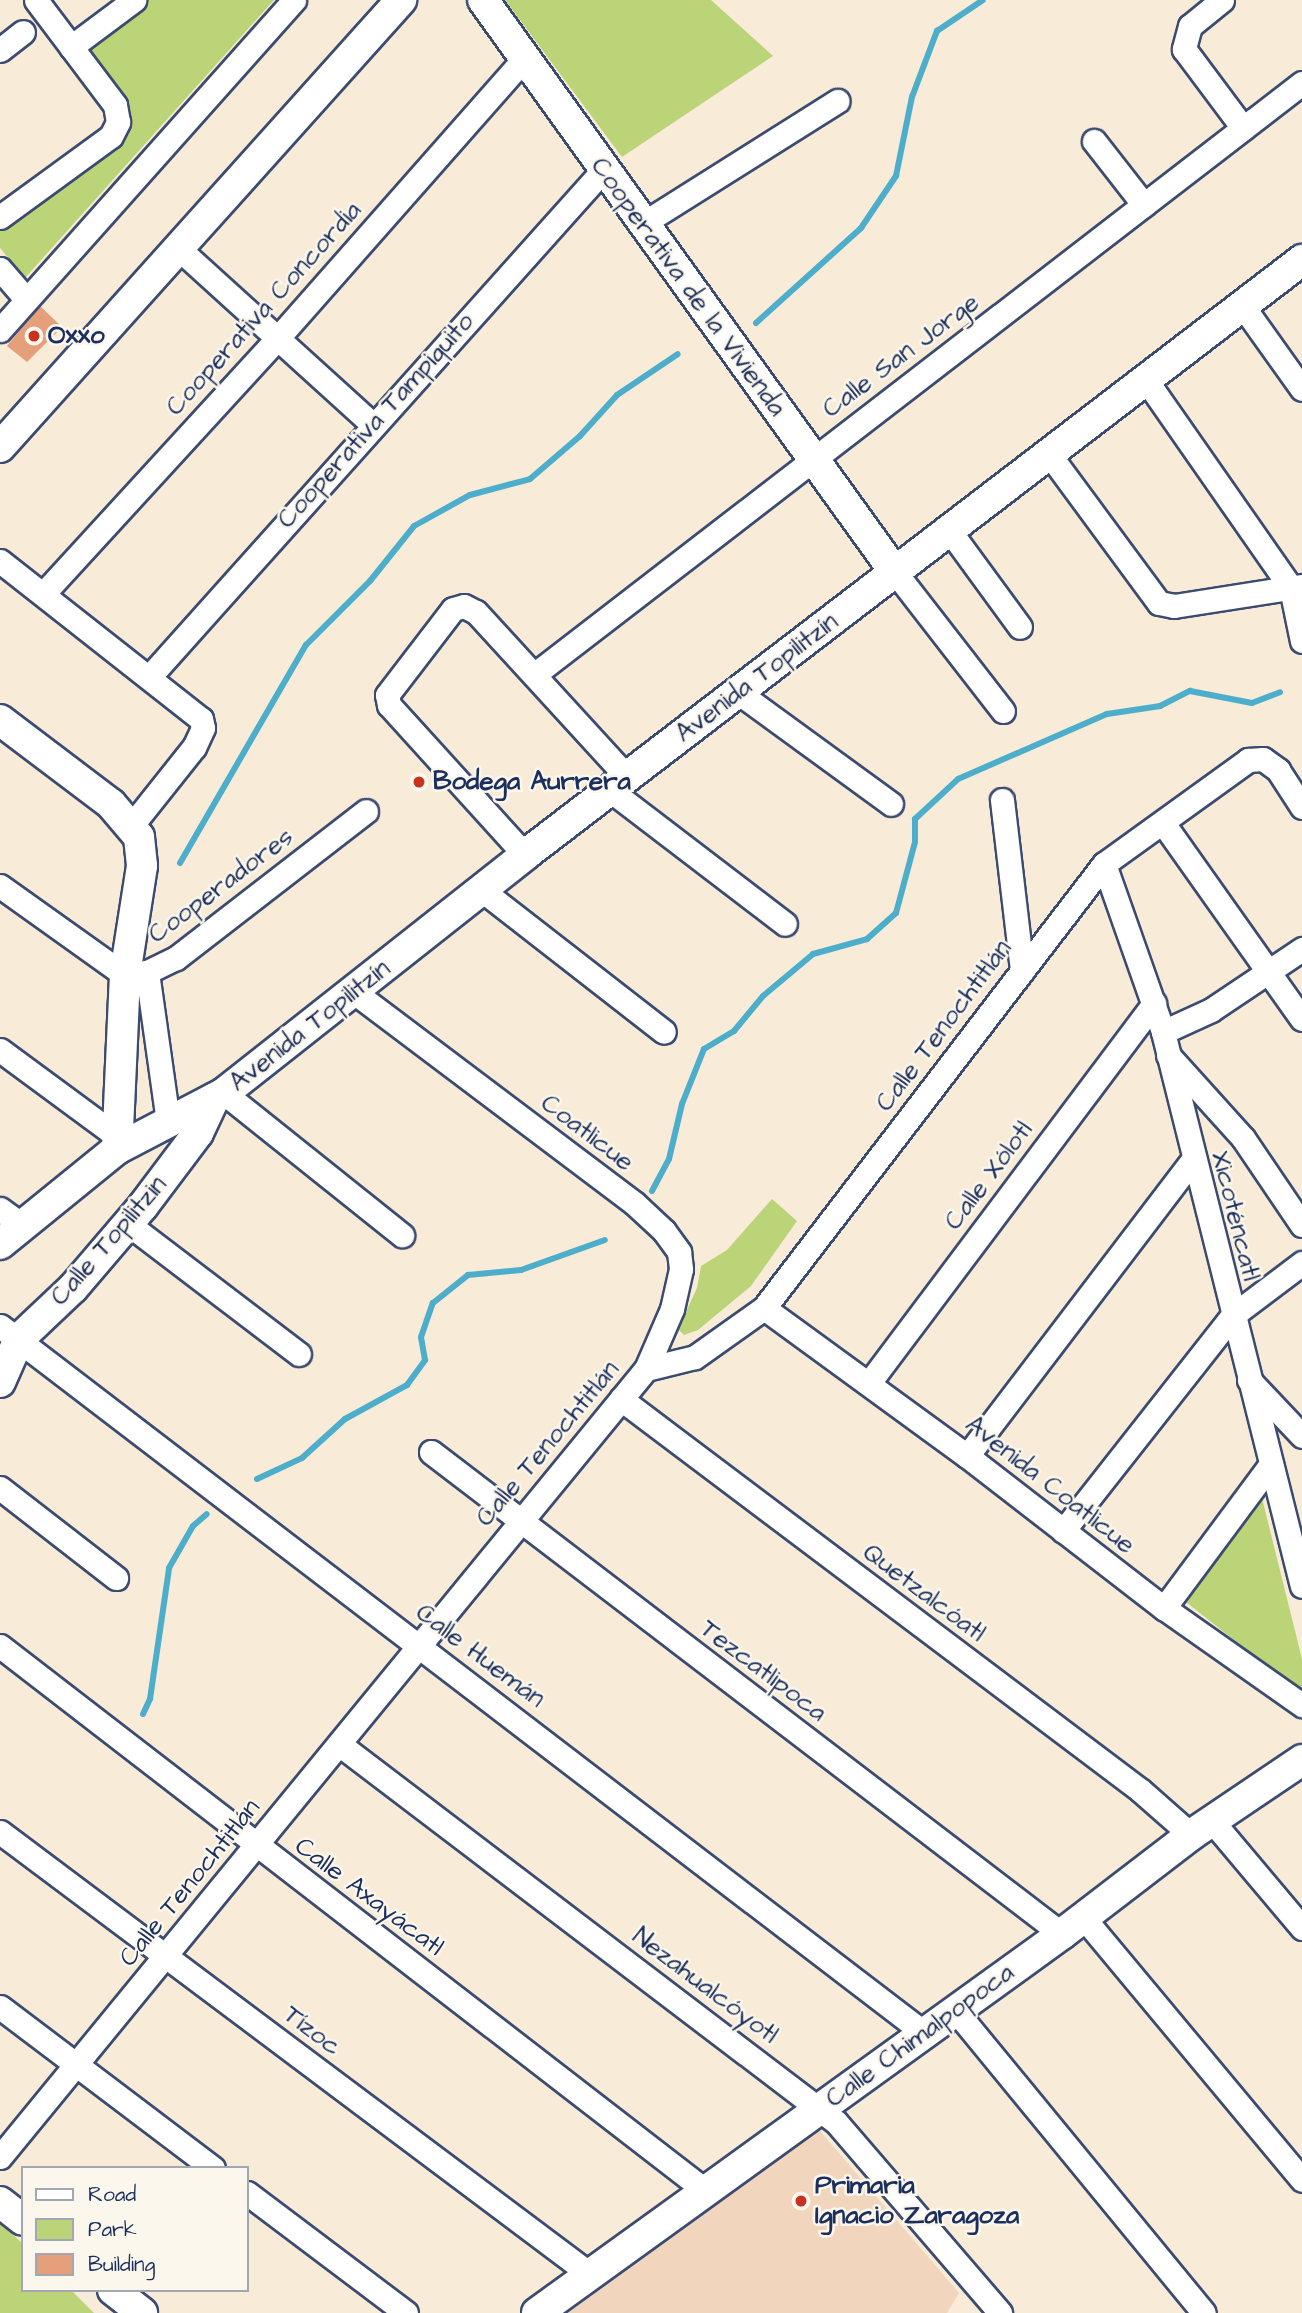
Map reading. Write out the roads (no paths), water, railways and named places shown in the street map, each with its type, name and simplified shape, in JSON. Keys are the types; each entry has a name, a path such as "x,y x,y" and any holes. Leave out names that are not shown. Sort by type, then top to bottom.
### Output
{"street":[{"path":"0,217 111,136 118,122 115,105 36,0"},
{"path":"71,47 134,0"},
{"path":"0,330 294,0"},
{"path":"0,447 401,0"},
{"name":"Cooperativa de la Vivienda","path":"483,0 523,60 894,572"},
{"path":"1222,0 1190,26 1184,49 1243,128"},
{"path":"0,50 23,32"},
{"name":"Cooperativa Concordia","path":"43,594 276,340 523,60"},
{"name":"Calle San Jorge","path":"535,674 1302,83"},
{"path":"642,225 837,101"},
{"path":"1094,141 1144,205"},
{"name":"Cooperativa Tampiquito","path":"151,675 372,424 604,169"},
{"path":"178,248 276,340 372,424"},
{"name":"Avenida Topilitzín","path":"219,1095 483,891 525,855 1302,260"},
{"path":"0,269 26,298"},
{"path":"1242,306 1302,389"},
{"path":"1146,380 1296,587 1302,641"},
{"path":"1049,454 1159,603 1174,606 1296,587"},
{"path":"949,530 1020,627"},
{"path":"0,561 194,710 203,728 194,747 132,825"},
{"path":"894,572 1003,711"},
{"path":"525,855 391,710 387,695 453,609 464,606 477,612 535,674 619,783 785,924"},
{"path":"740,693 891,804"},
{"path":"0,720 111,803 132,825 139,837 142,866 136,973 116,1142"},
{"name":"Calle Tenochtitlán","path":"0,2157 258,1846 646,1369 695,1357 764,1308 1104,864 1248,760 1262,759 1278,769 1301,804"},
{"path":"1002,800 1022,971"},
{"name":"Cooperadores","path":"136,973 176,958 366,811"},
{"path":"1163,823 1302,1019"},
{"name":"Xicoténcatl","path":"1104,864 1163,1032 1192,1161 1302,1586"},
{"path":"0,886 136,973 168,1121"},
{"path":"483,891 664,1032"},
{"path":"1163,1032 1211,1010 1302,949"},
{"name":"Coatlicue","path":"354,992 634,1203 664,1231 679,1252 681,1269 672,1309 646,1369"},
{"name":"Calle Xólotl","path":"869,1383 1154,1003"},
{"path":"0,1050 116,1142"},
{"path":"1168,1055 1243,1138 1302,1225"},
{"path":"7,1226 116,1142 168,1121 219,1095 402,1235"},
{"name":"Calle Topilitzin","path":"0,1381 9,1332 73,1288 187,1149 219,1095"},
{"path":"967,1456 1192,1161"},
{"path":"127,1223 299,1354"},
{"path":"1063,1531 1232,1316 1302,1263"},
{"name":"Avenida Coatlicue","path":"764,1308 967,1456 1164,1608 1302,1705"},
{"name":"Calle Huemán","path":"9,1332 924,2033"},
{"path":"1248,1379 1302,1436"},
{"name":"Quetzalcóatl","path":"621,1399 1140,1790 1201,1828 1302,1928"},
{"name":"Tezcatlipoca","path":"431,1452 520,1521 1072,1925 1302,2180"},
{"path":"1164,1608 1271,1464"},
{"path":"0,1488 116,1578"},
{"name":"Calle Axayácatl","path":"0,1646 706,2190"},
{"name":"Nezahualcóyotl","path":"339,1744 820,2108 864,2152 1000,2313"},
{"name":"Calle Chimalpopoca","path":"537,2313 1072,1925 1201,1828 1302,1760"},
{"name":"Tízoc","path":"0,1832 591,2275"},
{"path":"0,2007 210,2166"},
{"path":"955,2010 1204,2313"},
{"path":"248,2194 406,2313"},
{"path":"0,2202 21,2218"},
{"path":"116,2292 142,2313"}],"waterway":[{"path":"756,323 861,228 896,176 912,97 937,31 983,0"},
{"path":"180,863 306,645 370,581 414,526 470,495 530,479 580,436 617,395 678,354"},
{"path":"652,1191 669,1159 682,1104 704,1049 734,1031 763,996 813,954 867,939 896,913 915,842 915,819 958,779 1107,714 1160,706 1190,691 1252,703 1280,692"},
{"path":"257,1479 302,1458 345,1419 407,1385 425,1360 421,1337 433,1303 468,1275 521,1270 605,1240"},
{"path":"143,1714 150,1699 169,1568 193,1526 207,1514"}],"place":[{"name":"Oxxo","path":"34,336"},
{"name":"Bodega Aurrera","path":"419,782"},
{"name":"Primaria Ignacio Zaragoza","path":"801,2201"}]}
